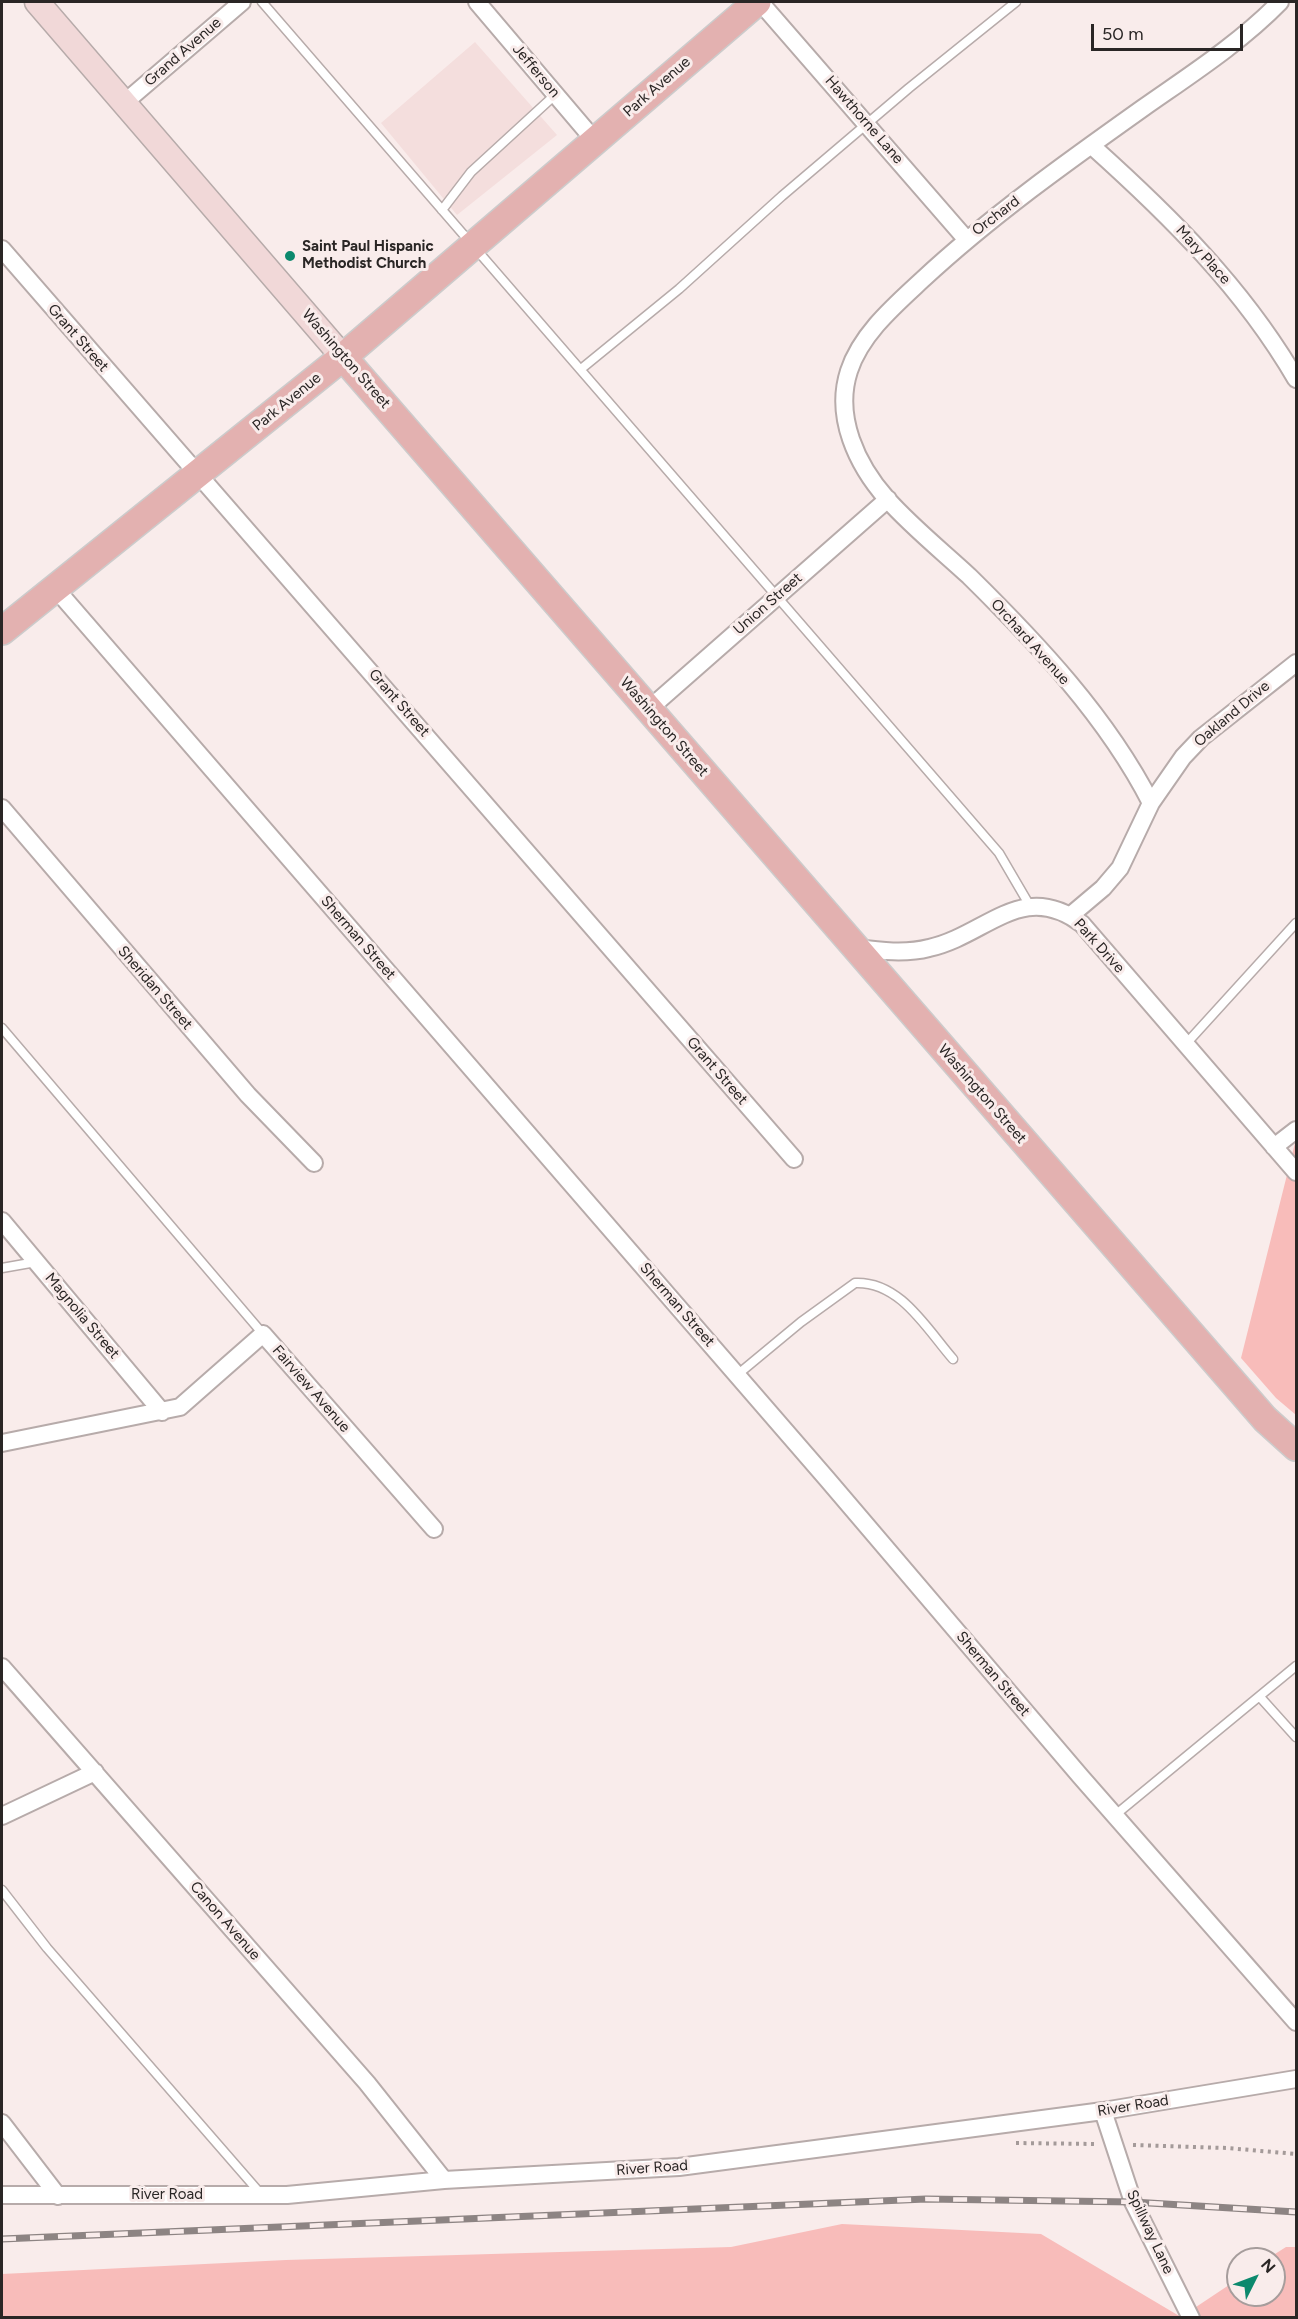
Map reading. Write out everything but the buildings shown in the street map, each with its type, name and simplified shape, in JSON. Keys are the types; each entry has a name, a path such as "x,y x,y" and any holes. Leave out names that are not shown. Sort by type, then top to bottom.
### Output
{"main road":[{"name":"Washington Street","path":"37,2 1265,1419 1296,1447"},
{"name":"Park Avenue","path":"2,631 343,357 759,2"}],"street":[{"name":"Grand Avenue","path":"124,103 242,2"},
{"name":"Jefferson","path":"477,2 596,141"},
{"name":"Hawthorne Lane","path":"759,2 966,239"},
{"name":"Orchard","path":"888,499 866,468 847,429 844,408 849,369 873,330 901,300 966,239 1227,49 1280,2"},
{"name":"Mary Place","path":"1092,146 1144,192 1205,255 1268,334 1296,379"},
{"name":"Grant Street","path":"2,249 197,476 360,657 794,1159"},
{"name":"Union Street","path":"649,708 888,499"},
{"name":"Orchard Avenue","path":"888,499 970,578 1052,663 1096,718 1151,802"},
{"name":"Sherman Street","path":"55,588 737,1375 1114,1816 1296,2022"},
{"name":"Oakland Drive","path":"1071,915 1103,888 1120,868 1151,802 1183,757 1201,738 1296,663"},
{"name":"Sheridan Street","path":"2,808 248,1095 314,1163"},
{"name":"Park Drive","path":"856,948 882,951 930,948 950,941 1013,909 1030,906 1059,910 1071,915 1082,924 1296,1172"},
{"path":"1274,1147 1296,1130"},
{"name":"Magnolia Street","path":"2,1221 162,1412"},
{"name":"Fairview Avenue","path":"2,1443 180,1407 263,1334 434,1529"},
{"name":"Canon Avenue","path":"2,1667 367,2083 444,2180"},
{"path":"2,1816 95,1772"},
{"name":"River Road","path":"2,2195 287,2195 444,2180 679,2168 1103,2111 1296,2079"},
{"name":"Spillway Lane","path":"1103,2111 1133,2202 1191,2318"},
{"path":"2,2123 58,2196"}],"lane":[{"path":"262,2 999,854 1030,906"},
{"path":"581,369 679,289 782,196 1016,2"},
{"path":"442,210 471,172 556,94"},
{"path":"1185,1045 1296,924"},
{"path":"2,1028 263,1334"},
{"path":"2,1268 37,1262"},
{"path":"737,1375 801,1322 855,1283 882,1286 895,1293 953,1359"},
{"path":"1114,1816 1296,1666"},
{"path":"1260,1697 1296,1737"},
{"path":"2,1890 47,1948 262,2195"}],"shaded area":[{"path":"475,42 557,135 457,215 381,123"},
{"path":"1296,1139 1296,1415 1276,1398 1241,1358"},
{"path":"842,2224 1041,2234 1181,2317 1226,2287 1226,2307 1286,2307 1286,2247 1296,2247 1296,2317 2,2318 2,2274 286,2260 731,2247"}],"railway":[{"path":"2,2239 926,2199 1133,2202 1296,2212"}],"place":[{"name":"Saint Paul Hispanic Methodist Church","path":"290,256"}]}
